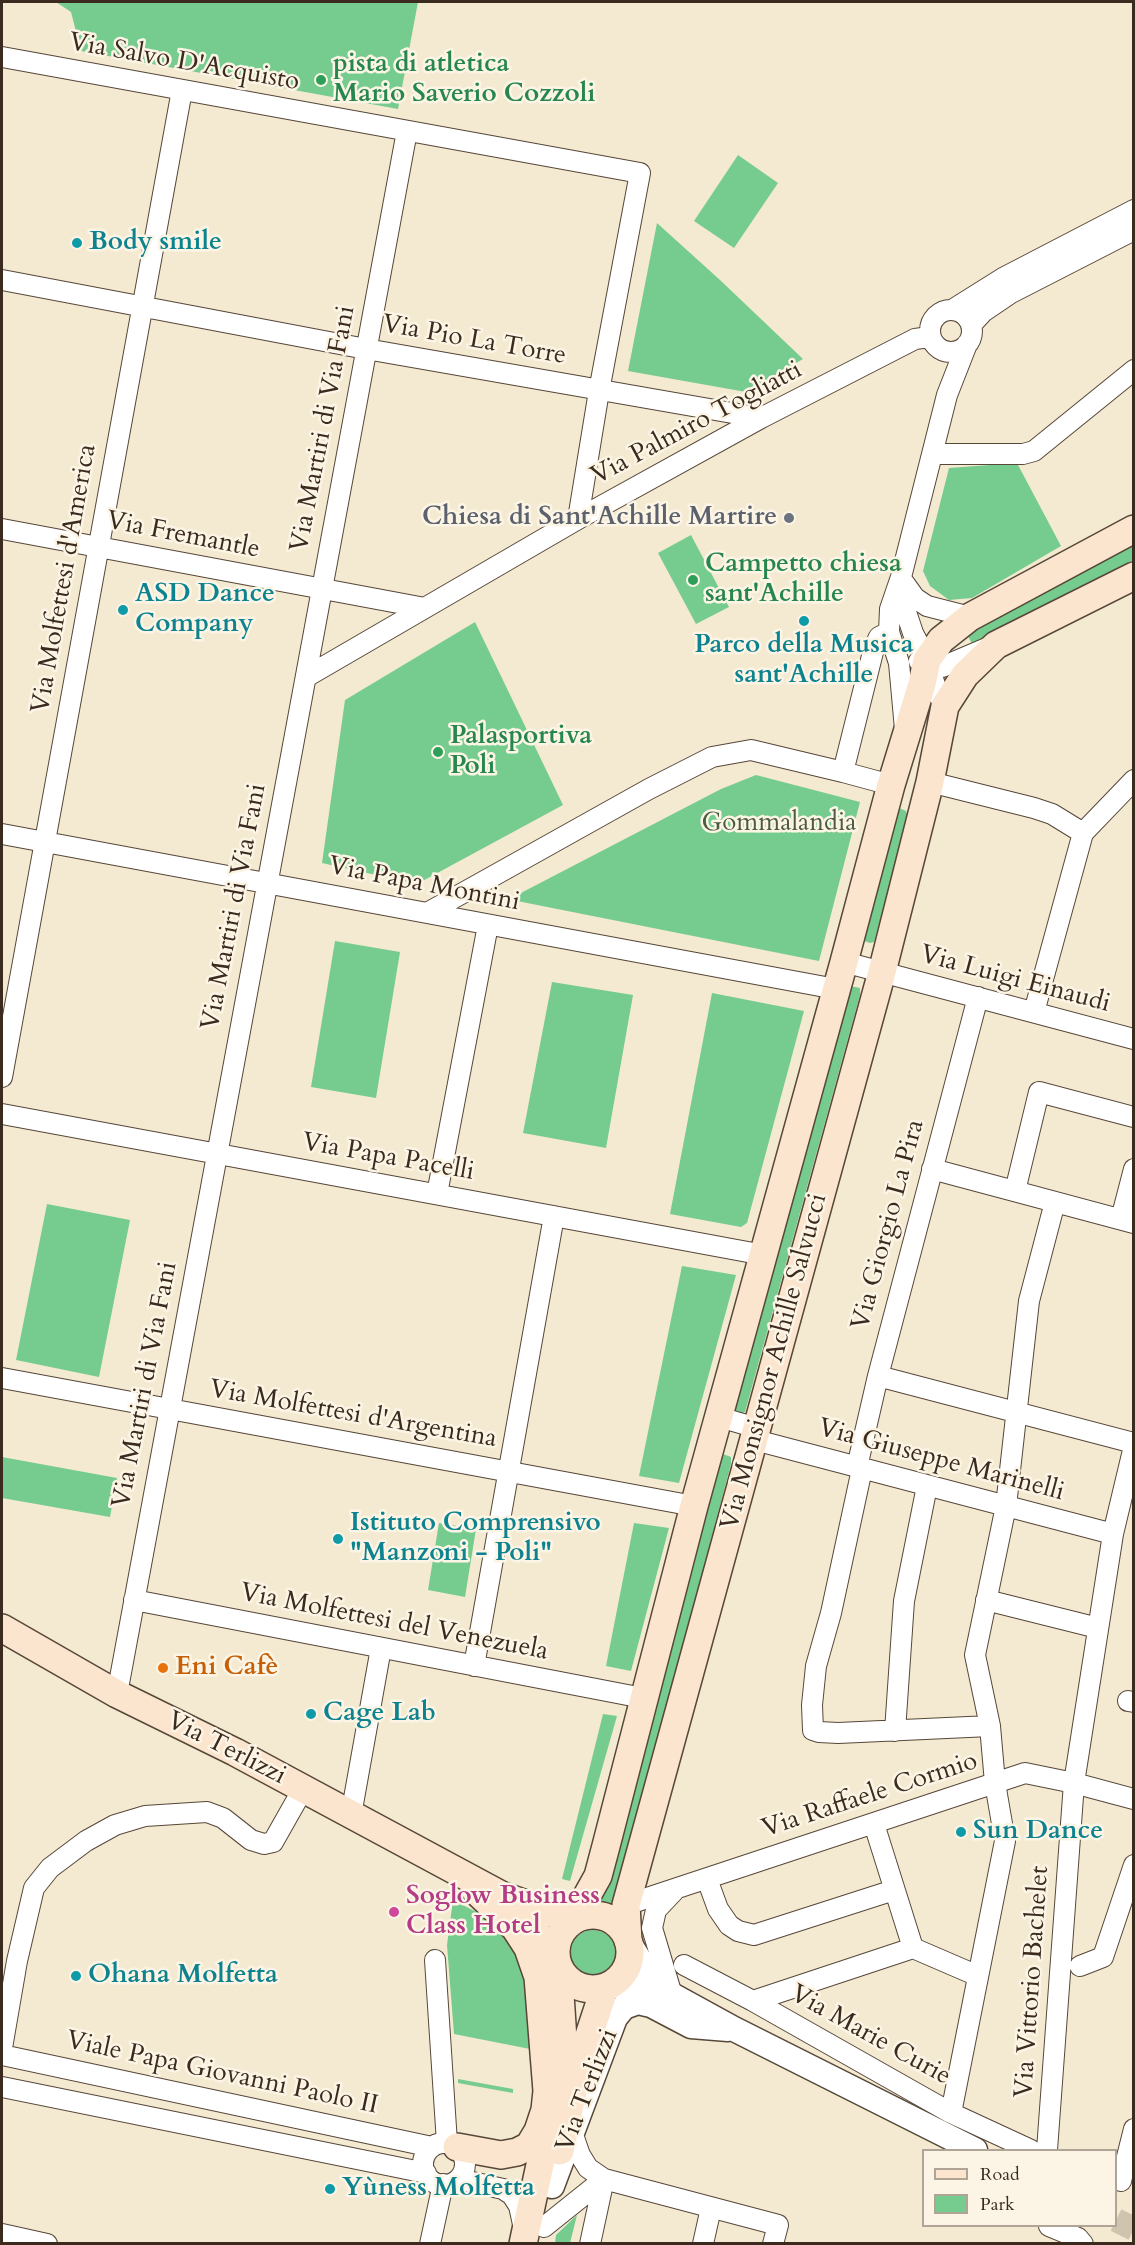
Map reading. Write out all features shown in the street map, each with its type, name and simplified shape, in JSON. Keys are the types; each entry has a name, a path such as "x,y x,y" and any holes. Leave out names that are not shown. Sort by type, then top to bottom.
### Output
{"main road":[{"path":"927,660 941,640 970,617 1134,529"},
{"path":"945,706 965,675 996,645 1134,576"},
{"name":"Via Monsignor Achille Salvucci","path":"573,1921 598,1876 694,1506 927,660"},
{"name":"Via Monsignor Achille Salvucci","path":"628,1941 626,1905 882,972 930,782 945,706"},
{"name":"Via Terlizzi","path":"2,1628 117,1694 303,1789 501,1895 573,1921"},
{"name":"Via Terlizzi","path":"452,1869 508,1882 541,1896 557,1897 570,1893 586,1878 610,1832"},
{"name":"Via Terlizzi","path":"450,2149 501,2155 517,2152 529,2146 538,2131 545,2110 547,2091 538,1977 528,1948 515,1928 452,1869"},
{"name":"Via Terlizzi","path":"501,1895 529,1921 558,1964"},
{"path":"533,2238 543,2155 563,2040 558,1964 557,1944 566,1927 573,1921 586,1916 599,1916 612,1920 622,1929 628,1941 630,1950 626,1969 614,1983 605,1987 582,1988 572,1983 563,1974 558,1964"},
{"path":"533,2238 552,2186 578,2068 605,1987"}],"street":[{"name":"Via Salvo D'Acquisto","path":"2,57 640,173 599,391"},
{"name":"Via Molfettesi d'America","path":"2,1077 182,90"},
{"name":"Via Martiri di Via Fani","path":"117,1694 407,131"},
{"path":"947,395 946,363 930,330 934,318 939,313 952,310 1003,278 1134,210"},
{"path":"937,344 957,351 983,312 1011,293 1134,230"},
{"name":"Via Pio La Torre","path":"2,280 366,350 761,418"},
{"path":"906,737 899,663 889,632 890,609 901,578 947,395 969,335 964,314 952,310"},
{"name":"Via Palmiro Togliatti","path":"306,677 578,519 761,418 915,339 937,344"},
{"path":"933,454 1023,454 1034,451 1134,370"},
{"path":"578,519 599,391"},
{"name":"Via Fremantle","path":"2,529 425,608"},
{"path":"901,578 915,598 927,606 970,617"},
{"path":"901,578 904,606 913,633 927,660 938,694 945,706"},
{"path":"843,772 874,648 879,637 889,632"},
{"path":"899,663 927,660 942,666 996,645"},
{"path":"427,913 649,789 712,757 751,750 891,785"},
{"path":"1034,1012 1083,833 1134,780"},
{"path":"930,782 1034,808 1052,814 1083,833"},
{"name":"Via Papa Montini","path":"2,834 836,990"},
{"path":"437,1194 488,925"},
{"name":"Via Luigi Einaudi","path":"844,962 1134,1039"},
{"name":"Via Giorgio La Pira","path":"895,1731 819,1732 813,1730 813,1684 831,1613 878,1376 978,997"},
{"path":"1015,1191 1039,1092 1134,1117"},
{"name":"Via Papa Pacelli","path":"2,1114 764,1255"},
{"path":"932,1169 1127,1221 1134,1169"},
{"path":"951,2113 1005,1841 995,1783 990,1726 975,1663 1006,1506 1029,1301 1055,1202"},
{"path":"474,1666 554,1216"},
{"path":"878,1376 1134,1445"},
{"name":"Via Molfettesi d'Argentina","path":"2,1378 694,1506"},
{"name":"Via Giuseppe Marinelli","path":"719,1417 756,1434 859,1468 1113,1534"},
{"name":"Via Vittorio Bachelet","path":"1047,2149 1074,1783 1113,1534 1134,1445"},
{"path":"927,1486 904,1601 895,1731 990,1726"},
{"name":"Via Molfettesi del Venezuela","path":"134,1600 643,1698"},
{"path":"986,1600 1098,1628"},
{"path":"351,1815 381,1648"},
{"name":"Via Raffaele Cormio","path":"626,1905 1025,1773 1134,1799"},
{"path":"2,2048 17,1961 34,1888 50,1868 86,1841 116,1825 145,1816 207,1812 223,1818 251,1839 264,1844 273,1842 303,1789"},
{"path":"874,1824 913,1948"},
{"path":"1080,1966 1103,1957 1134,1865"},
{"path":"707,1879 718,1909 729,1924 738,1931 754,1935 894,1890"},
{"path":"672,1995 652,1928 656,1910 677,1889"},
{"name":"Via Terlizzi","path":"628,1941 644,1967 672,1995"},
{"path":"753,2001 913,1948 978,1976"},
{"path":"430,2244 451,2182 464,2169 450,2149 435,1960"},
{"name":"Via Marie Curie","path":"684,1965 753,2001 951,2113 1027,2149"},
{"name":"Via Terlizzi","path":"605,1987 640,1984 672,1995 964,2148"},
{"name":"Via Terlizzi","path":"552,2186 615,2018 624,2007 638,2002 651,2005 691,2026 734,2029"},
{"name":"Viale Papa Giovanni Paolo II","path":"2,2055 450,2149 497,2165 512,2166 543,2155"},
{"path":"2,2087 426,2173"},
{"path":"208,2130 215,2099"},
{"path":"1118,2180 1134,2129"},
{"path":"572,2132 580,2155 588,2168 604,2179 711,2208 776,2234"},
{"path":"450,2149 424,2159 426,2173 433,2181 502,2189 512,2195 519,2206 533,2238 604,2179"},
{"path":"590,2244 604,2179"},
{"path":"703,2244 711,2208"},
{"path":"1051,2227 1078,2238 1083,2244"},
{"path":"2,2235 47,2244"}],"green space":[{"name":"pista di atletica Mario Saverio Cozzoli","path":"56,2 418,2 398,109 81,51 71,12"},
{"path":"738,155 778,183 734,248 694,221"},
{"path":"657,223 803,359 746,392 628,371"},
{"path":"1017,463 1061,546 972,598 949,600 930,586 923,571 949,468"},
{"name":"Campetto chiesa sant'Achille","path":"691,535 729,607 696,624 658,553"},
{"path":"1133,542 1133,560 981,643 972,644 968,636 974,626"},
{"name":"Palasportiva Poli","path":"475,622 563,805 417,884 322,863 345,700"},
{"name":"Gommalandia","path":"756,775 860,802 819,961 517,901 517,895 721,789"},
{"path":"897,807 906,811 908,817 874,942 870,943 861,940"},
{"path":"335,941 400,952 376,1098 311,1087"},
{"path":"552,982 633,995 606,1148 523,1133"},
{"path":"850,986 860,988 860,995 745,1412 740,1414 733,1411"},
{"path":"712,993 804,1011 747,1223 741,1227 670,1214"},
{"path":"47,1204 130,1220 99,1377 16,1360"},
{"path":"682,1266 736,1275 679,1483 639,1476"},
{"path":"723,1454 731,1457 731,1464 621,1881 621,1914 603,1908 588,1907 719,1457"},
{"path":"2,1457 117,1478 110,1517 2,1498"},
{"path":"439,1523 476,1529 465,1597 428,1590"},
{"path":"634,1523 669,1528 631,1671 606,1666"},
{"path":"603,1714 617,1716 570,1881 562,1879"},
{"path":"453,1900 486,1917 504,1932 523,1966 530,2049 454,2034 447,1945"},
{"path":"593,1930 609,1937 616,1953 609,1969 593,1976 577,1969 570,1953 577,1937"},
{"path":"458,2079 513,2089 513,2093 458,2083"},
{"path":"577,2215 570,2243 555,2243 556,2235"}],"tunnel":[{"path":"1117,2220 1134,2229"}],"place":[{"name":"pista di atletica Mario Saverio Cozzoli","path":"321,80"},
{"name":"Body smile","path":"77,243"},
{"name":"Chiesa di Sant'Achille Martire","path":"789,518"},
{"name":"Campetto chiesa sant'Achille","path":"693,580"},
{"name":"ASD Dance Company","path":"123,610"},
{"name":"Parco della Musica sant'Achille","path":"804,621"},
{"name":"Palasportiva Poli","path":"438,752"},
{"name":"Istituto Comprensivo \"Manzoni - Poli\"","path":"338,1539"},
{"name":"Eni Cafè","path":"163,1668"},
{"name":"Cage Lab","path":"311,1714"},
{"name":"Sun Dance","path":"961,1832"},
{"name":"Soglow Business Class Hotel","path":"394,1912"},
{"name":"Ohana Molfetta","path":"76,1976"},
{"name":"Yùness Molfetta","path":"330,2189"}]}
